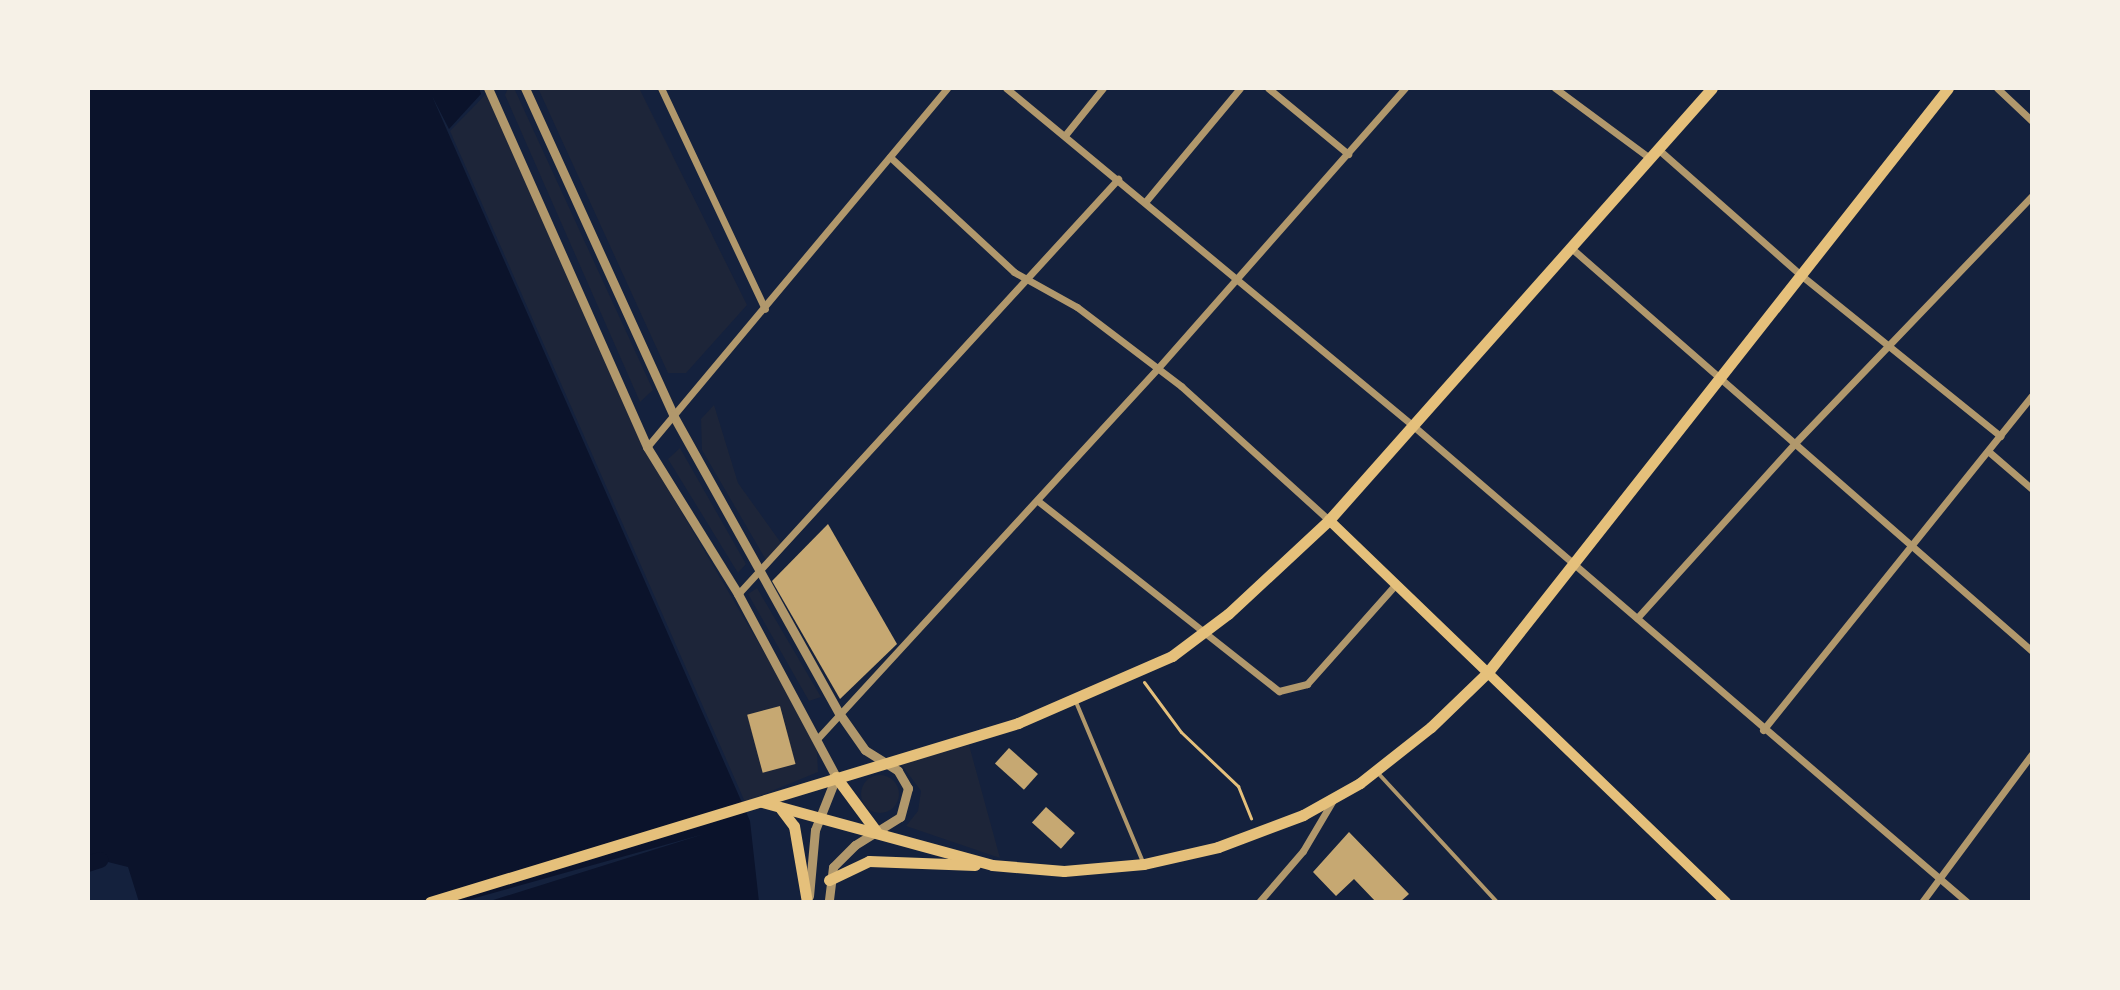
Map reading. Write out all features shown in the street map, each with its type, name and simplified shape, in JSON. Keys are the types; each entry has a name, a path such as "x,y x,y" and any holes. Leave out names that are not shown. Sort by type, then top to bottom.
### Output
{"main road":[{"path":"430,902 758,803 1076,702 1139,674 1204,634 1329,520 1712,88"},
{"path":"829,880 869,861 1064,871 1144,864 1255,834 1334,798 1377,772 1488,672 1948,88"},
{"path":"1329,520 1726,902"},
{"path":"836,777 876,831"},
{"path":"758,803 876,831 992,865"},
{"path":"780,809 794,826 808,902"}],"street":[{"path":"488,88 647,447 738,594 818,738 836,777 818,817 808,902"},
{"path":"525,88 673,415 839,713 865,750 904,779 909,796 900,817 841,857 829,880 829,902"},
{"path":"661,88 765,309"},
{"path":"647,447 947,88"},
{"path":"1006,88 1066,134 1411,424 1763,730 1967,902"},
{"path":"1066,134 1103,88"},
{"path":"1146,201 1240,88"},
{"path":"818,738 1038,501 1405,88"},
{"path":"1555,88 1655,154 1802,276 1891,343 2000,436"},
{"path":"1997,88 2032,121"},
{"path":"1271,89 1348,154"},
{"path":"890,157 1027,280 1068,301 1158,368 1329,520"},
{"path":"738,594 762,573 1118,179"},
{"path":"1637,618 1795,443 2032,196"},
{"path":"1569,247 2032,651"},
{"path":"1763,730 2032,396"},
{"path":"1988,451 2032,489"},
{"path":"1038,501 1279,691 1307,684 1396,584"},
{"path":"1922,902 2032,754"},
{"path":"1259,902 1303,851 1334,798"}],"lane":[{"path":"1076,702 1144,864"},
{"path":"1377,772 1497,902"}],"path":[{"path":"1139,674 1181,732 1238,786 1255,834"}],"shaded area":[{"path":"88,88 479,88 481,94 449,129 432,96 750,821 759,902 487,902 704,834 461,902 139,902 128,867 88,857"},
{"path":"508,88 514,88 653,390 640,402 505,95"},
{"path":"538,88 639,88 747,305 686,373 668,373"},
{"path":"487,93 651,460 788,693 817,750 818,772 745,802 450,131"},
{"path":"714,405 738,483 781,543 766,560 702,450 701,419"},
{"path":"680,448 746,564 738,573 668,459"},
{"path":"757,588 821,697 809,701 748,594"},
{"path":"969,745 1000,858 906,826 918,811 921,791 901,764"},
{"path":"880,775 893,781 899,794 893,807 880,813 867,807 861,794 867,781"}],"building":[{"path":"828,524 897,644 840,699 772,581"},
{"path":"780,706 796,764 763,773 747,715"},
{"path":"1009,748 1038,774 1024,790 995,764"},
{"path":"1046,807 1075,833 1061,849 1032,823"},
{"path":"1349,832 1409,894 1400,902 1376,902 1354,879 1336,896 1313,872"}],"waterway":[{"path":"88,864 100,860"}]}
